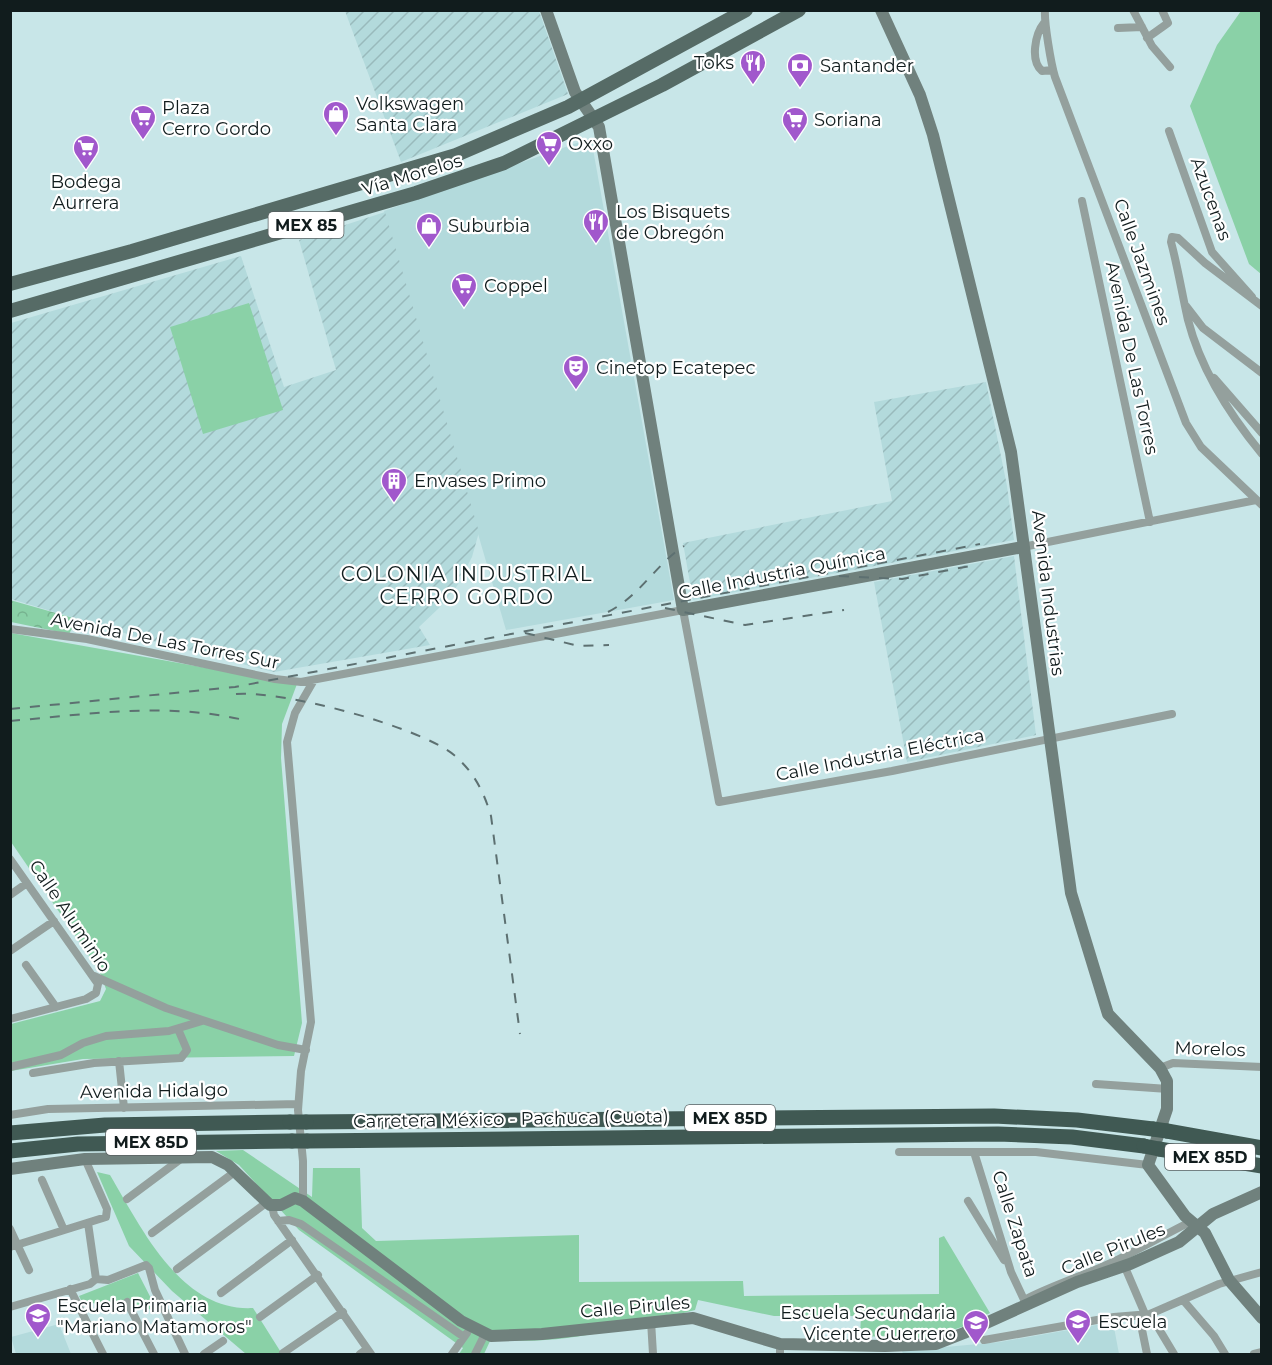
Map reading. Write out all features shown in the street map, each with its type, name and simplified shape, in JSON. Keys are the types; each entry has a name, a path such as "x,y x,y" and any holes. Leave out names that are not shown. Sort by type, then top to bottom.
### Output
{"highway":[{"name":"Carretera México - Pachuca (Cuota)","path":"10,1133 105,1125 983,1116 1077,1120 1160,1130 1262,1148"},
{"name":"Carretera México - Pachuca (Cuota)","path":"10,1151 100,1143 988,1134 1072,1137 1151,1147 1262,1166"}],"main road":[{"name":"Vía Morelos","path":"10,284 132,251 456,155 510,134 580,100 746,10"},
{"name":"Vía Morelos","path":"10,311 474,174 520,157 698,66 799,10"}],"street":[{"path":"546,10 580,100 599,127 683,610"},
{"name":"Avenida Industrias","path":"881,10 916,88 933,135 999,399 1014,474 1048,738 1071,893 1104,1007 1113,1022 1160,1068 1168,1089 1165,1118 1148,1165"},
{"name":"Calle Jazmines","path":"1045,10 1044,22 1048,32 1053,70 1186,423 1201,447 1259,503"},
{"path":"1133,10 1147,38 1170,67"},
{"path":"1147,38 1168,23 1162,10"},
{"path":"1044,22 1038,31 1037,64 1041,70 1053,70"},
{"path":"1118,28 1142,27"},
{"name":"Azucenas","path":"1169,131 1212,252 1258,304"},
{"name":"Avenida De Las Torres","path":"1082,201 1150,522"},
{"name":"Azucenas","path":"1186,306 1172,237 1178,238 1205,263 1258,304"},
{"path":"1186,306 1208,372 1224,404 1262,454"},
{"path":"1186,306 1203,328 1262,373"},
{"path":"1208,372 1262,433"},
{"name":"Calle Industria Química","path":"314,680 1259,503"},
{"name":"Calle Industria Eléctrica","path":"683,610 718,802 892,771 1172,714"},
{"name":"Avenida De Las Torres Sur","path":"10,629 87,639 279,680 314,680"},
{"path":"177,1269 269,1205 295,1198 303,1201 298,1104 311,1022 287,742 295,713 314,680"},
{"name":"Calle Aluminio","path":"10,859 98,984 96,993 86,999 56,1007"},
{"path":"10,895 27,883"},
{"path":"10,951 54,921"},
{"path":"10,1019 56,1007 26,965"},
{"path":"94,976 132,995 202,1021 278,1046 306,1050"},
{"path":"10,1067 61,1055 83,1043 106,1036 178,1029 202,1021"},
{"path":"33,1073 119,1061 186,1056 187,1050 178,1029"},
{"path":"119,1061 124,1108"},
{"name":"Morelos","path":"1160,1068 1173,1063 1262,1067"},
{"path":"1096,1084 1168,1089"},
{"name":"Avenida Hidalgo","path":"10,1115 48,1109 298,1104"},
{"path":"899,1152 1036,1152 1148,1165 1194,1225 1208,1237 1229,1280 1262,1318"},
{"name":"Calle Zapata","path":"974,1152 1011,1272 1026,1303"},
{"path":"127,1199 185,1156"},
{"path":"10,1169 85,1159 185,1156 217,1158 236,1172 269,1205 343,1312 366,1353"},
{"path":"14,1246 107,1215 85,1159"},
{"path":"152,1233 236,1172"},
{"path":"42,1180 64,1230"},
{"name":"Calle Pirules","path":"278,1221 289,1220 301,1224 345,1255 468,1333 503,1336 651,1321 698,1319 780,1349 886,1350 940,1343 1026,1303 1179,1242 1194,1225 1262,1192"},
{"name":"Calle Pirules","path":"303,1201 468,1333"},
{"path":"968,1201 1011,1272"},
{"path":"88,1223 96,1279"},
{"path":"1026,1303 1049,1287 1119,1259 1147,1242 1194,1225"},
{"path":"10,1229 14,1246 29,1270"},
{"path":"221,1293 292,1240"},
{"path":"345,1255 358,1243"},
{"path":"1124,1265 1145,1314 1174,1354"},
{"path":"10,1307 96,1279 108,1280 133,1269 147,1266 154,1290 185,1354"},
{"path":"984,1340 1145,1314 1229,1280 1262,1272"},
{"path":"260,1317 318,1275"},
{"path":"70,1289 102,1354"},
{"path":"1183,1300 1217,1340 1225,1354"},
{"path":"127,1302 154,1354"},
{"path":"283,1353 343,1312"},
{"path":"1145,1314 1147,1354"},
{"path":"651,1321 653,1354"},
{"path":"452,1354 468,1333"},
{"path":"475,1354 485,1334"},
{"path":"204,1354 223,1341"},
{"path":"1254,1354 1262,1352"}],"shaded area":[{"path":"345,11 539,11 568,94 401,162"},
{"path":"591,138 674,600 506,630 384,211"},
{"path":"385,212 479,532 472,557 457,586 419,627 430,645 274,672 141,638 11,599 11,323 241,256 284,387 336,370 299,240"},
{"path":"986,382 1007,486 1014,540 693,600 683,543 892,501 874,402"},
{"path":"1014,556 1036,735 907,762 874,582"},
{"path":"1113,1322 1119,1354 903,1354 902,1351 1000,1342"},
{"name":"Escuela Primaria \"Mariano Matamoros\"","path":"59,1324 71,1354 16,1354 11,1337"}],"green space":[{"path":"1241,11 1261,11 1261,274 1249,264 1190,106 1217,45"},
{"path":"249,303 283,410 203,434 170,327"},
{"path":"10,600 77,619 69,634 11,622"},
{"path":"11,633 297,684 282,724 281,758 302,1023 294,1056 83,1059 11,1071 11,1024 100,1001 106,989 99,970 11,842"},
{"path":"243,1150 312,1197 313,1168 360,1168 362,1228 376,1241 579,1235 579,1282 743,1281 744,1296 939,1294 939,1238 944,1236 990,1313 965,1326 927,1338 860,1336 861,1316 774,1316 698,1300 695,1310 620,1329 543,1340 491,1339 484,1354 459,1354 463,1348 299,1230 239,1165 216,1151"},
{"path":"97,1172 110,1175 150,1242 185,1282 205,1296 227,1306 253,1308 282,1354 246,1354 172,1291 129,1246"},
{"path":"138,1273 157,1310 82,1302 79,1296"}],"railway":[{"path":"10,709 235,687 980,544"},
{"path":"608,612 639,589 674,553 684,546"},
{"path":"839,576 902,579 975,565"},
{"path":"665,608 745,625 844,610"},
{"path":"525,633 579,646 609,645"},
{"path":"236,694 257,694 316,704 381,722 436,744 454,755 473,775 491,816 520,1034"},
{"path":"10,721 128,711 186,712 244,720"}],"place":[{"name":"Toks","path":"753,86"},
{"name":"Santander","path":"800,89"},
{"name":"Volkswagen Santa Clara","path":"336,137"},
{"name":"Plaza Cerro Gordo","path":"143,141"},
{"name":"Soriana","path":"795,143"},
{"name":"Oxxo","path":"549,167"},
{"name":"Bodega Aurrera","path":"86,171"},
{"name":"Los Bisquets de Obregón","path":"596,245"},
{"name":"Suburbia","path":"429,249"},
{"name":"Coppel","path":"464,309"},
{"name":"Cinetop Ecatepec","path":"576,391"},
{"name":"Envases Primo","path":"394,504"},
{"name":"Escuela Primaria \"Mariano Matamoros\"","path":"38,1339"},
{"name":"Escuela","path":"1078,1345"},
{"name":"Escuela Secundaria Vicente Guerrero","path":"976,1346"}],"district":[{"name":"COLONIA INDUSTRIAL CERRO GORDO","path":"467,586"}]}
